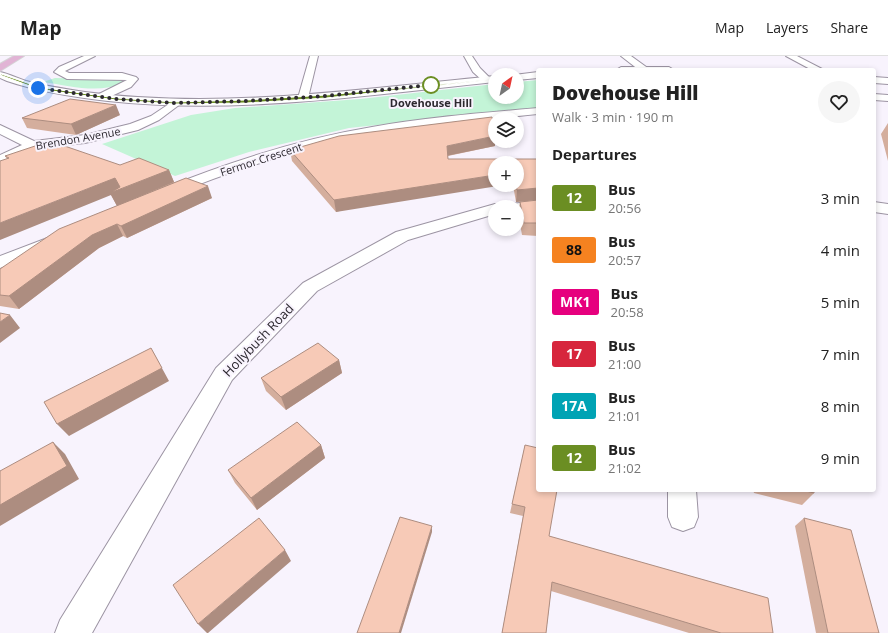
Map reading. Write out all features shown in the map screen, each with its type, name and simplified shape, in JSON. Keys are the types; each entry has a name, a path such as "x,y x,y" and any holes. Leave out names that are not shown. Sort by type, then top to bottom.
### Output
{"main road":[{"path":"0,59 13,56"},
{"path":"0,68 20,56"}],"street":[{"path":"91,56 62,69 59,72 67,76 122,76 133,79 128,85 101,97"},
{"path":"303,98 314,56"},
{"path":"468,56 476,70 488,78"},
{"path":"626,56 643,68"},
{"path":"790,56 816,68"},
{"path":"0,75 38,88"},
{"path":"524,76 536,75"},
{"path":"4,88 38,88 101,97 175,103 303,98 488,79"},
{"path":"876,80 888,81"},
{"path":"876,97 888,98"},
{"name":"Brendon Avenue","path":"0,160 33,145 85,139 112,134 154,118 175,103"},
{"name":"Fermor Crescent","path":"158,196 186,184 300,146 398,127 536,112"},
{"path":"0,129 18,140 33,145"},
{"path":"524,207 536,206"},
{"path":"876,207 888,209"},
{"name":"Hollybush Road","path":"73,633 224,374 310,287 402,236 488,211"},
{"path":"0,263 64,236"}],"green space":[{"path":"55,78 120,79 124,83 94,89 43,82"},
{"path":"536,80 536,108 488,112 488,113 349,128 249,152 175,176 102,144 191,115 235,108 360,99 488,85 488,104 524,104 524,81"}],"building":[{"path":"70,99 116,105 71,124 22,118"},
{"path":"488,117 488,137 447,146 448,159 488,159 488,176 334,200 290,150 339,136"},
{"path":"50,141 120,165 139,158 169,170 110,193 120,187 115,178 0,223 0,161 9,158 5,156"},
{"path":"524,159 536,159 536,188 524,189"},
{"path":"186,178 208,186 121,226 117,224 92,235 9,296 0,295 0,269 59,229"},
{"path":"536,200 536,223 524,223 524,202"},
{"path":"0,313 10,315 0,322"},
{"path":"318,343 339,360 281,397 261,378"},
{"path":"151,348 162,368 57,424 44,402"},
{"path":"297,422 321,445 251,498 228,470"},
{"path":"53,442 67,466 0,505 0,471"},
{"path":"525,445 536,448 536,492 557,492 549,536 768,598 773,633 721,633 552,582 546,633 502,633 525,507 512,504"},
{"path":"400,517 432,526 399,633 357,633"},
{"path":"259,518 285,550 198,624 173,585"},
{"path":"804,518 851,530 879,633 828,633"}],"bus line":[{"name":"12","path":"0,75 10,80 38,88 131,101 175,103 246,101 326,96 488,80"}],"place":[{"name":"Dovehouse Hill","path":"431,85"}],"route":[{"path":"38,88 131,101 175,103 246,101 326,96 431,85"}]}
